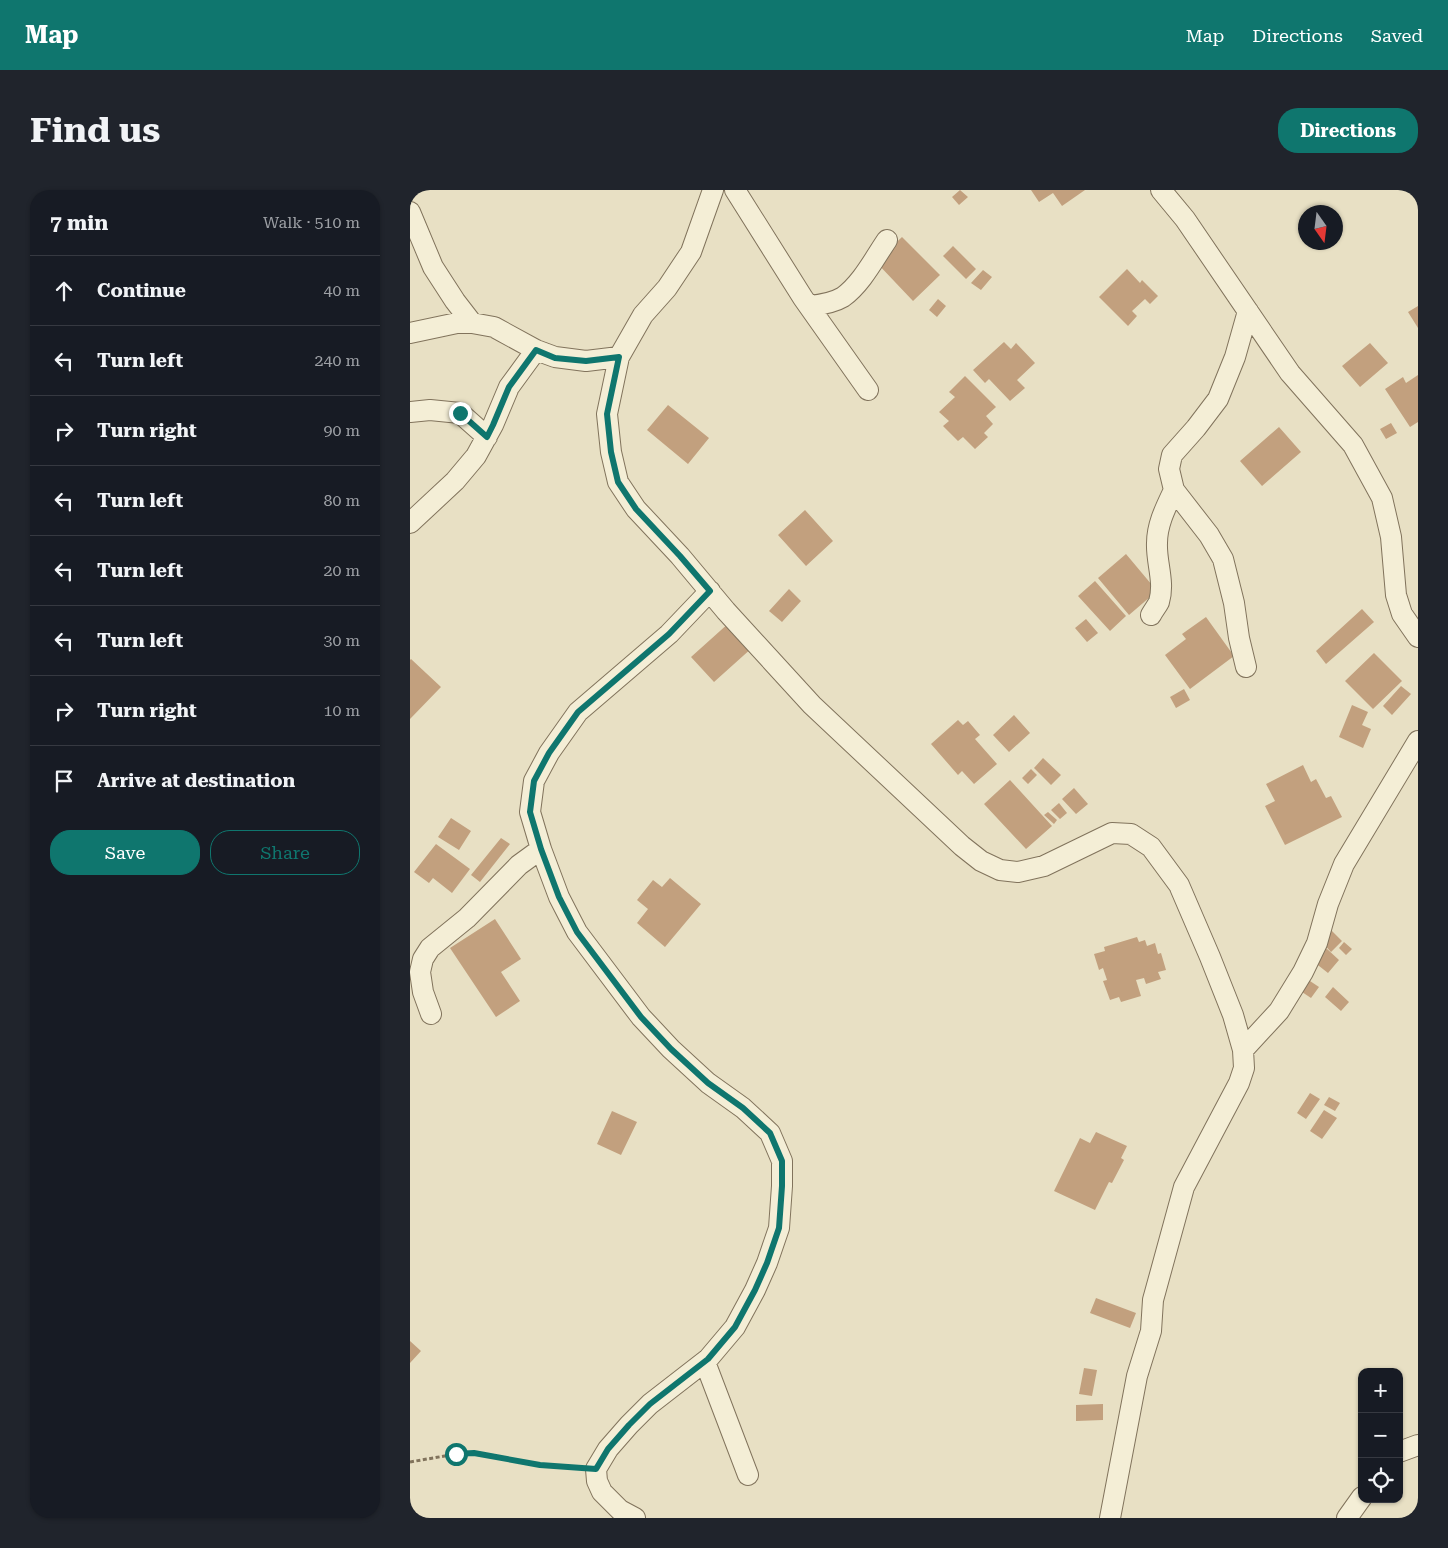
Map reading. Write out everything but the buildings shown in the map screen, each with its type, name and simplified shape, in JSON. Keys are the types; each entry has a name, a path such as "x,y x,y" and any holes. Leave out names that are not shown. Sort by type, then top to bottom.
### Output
{"street":[{"path":"713,190 691,252 666,288 643,315 619,357 607,414 611,452 618,482 636,509 812,705 962,846 981,861 1000,870 1018,872 1044,866 1112,833 1131,834 1151,847 1179,884 1210,957 1243,1050 1244,1068 1239,1083 1184,1187 1154,1300 1151,1331 1137,1376 1110,1518"},
{"path":"735,190 781,265 868,390"},
{"path":"1161,190 1185,219 1290,373 1353,446 1382,498 1391,537 1396,595 1402,614 1418,637"},
{"path":"410,212 433,267 472,323"},
{"path":"809,306 827,304 842,297 859,281 887,240"},
{"path":"1246,667 1223,559 1209,535 1174,490 1169,469 1172,454 1196,428 1218,399 1236,357 1248,311"},
{"path":"410,333 457,323 472,323 494,327 555,358 586,361 619,357"},
{"path":"410,523 455,481 476,456 493,425 509,387 536,350"},
{"path":"410,412 430,410 460,413 487,437"},
{"path":"1151,615 1158,602 1162,588 1157,544 1158,528 1174,490"},
{"path":"635,1518 620,1510 602,1492 596,1469 608,1449 650,1404 705,1362 735,1327 767,1263 779,1228 782,1161 770,1133 743,1108 708,1083 671,1049 641,1017 577,932 559,897 541,849 530,812 534,781 549,753 578,712 669,634 710,591"},
{"path":"1243,1050 1279,1012 1302,972 1317,943 1328,904 1344,864 1418,741"},
{"path":"431,1014 420,972 423,959 430,948 467,918 519,865 541,849"},
{"path":"705,1362 748,1475"},
{"path":"1403,1451 1418,1446"},
{"path":"1347,1518 1358,1503"}],"path":[{"path":"410,1462 456,1454 474,1453 540,1465 596,1469"}],"route":[{"path":"456,1454 474,1453 540,1465 596,1469 608,1449 629,1425 650,1404 708,1359 735,1327 755,1290 779,1228 782,1186 782,1161 770,1133 743,1108 708,1083 671,1049 641,1017 577,932 559,897 541,849 530,812 534,781 549,753 578,712 669,634 710,591 636,509 618,482 611,452 607,414 619,357 586,361 555,358 536,350 509,387 487,437 460,413"}]}
